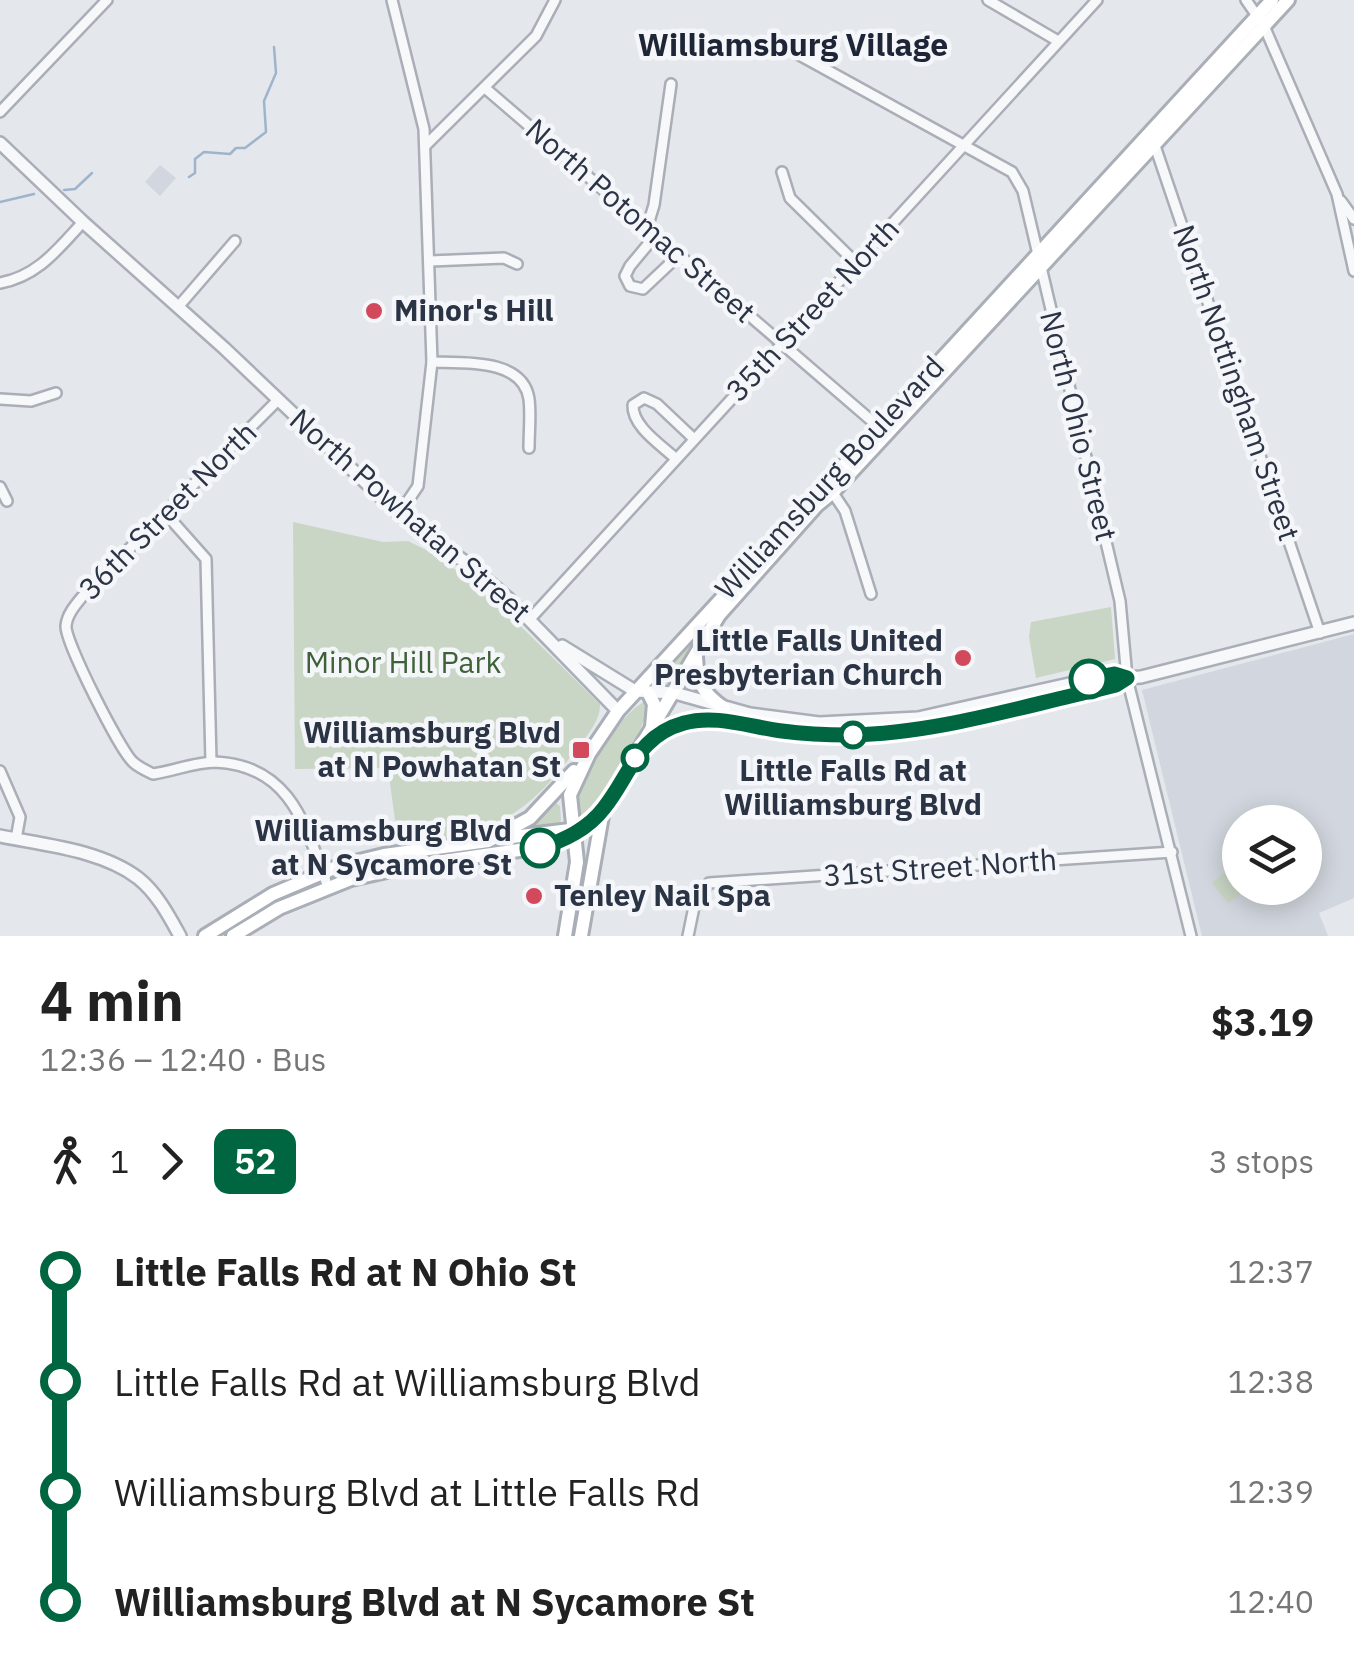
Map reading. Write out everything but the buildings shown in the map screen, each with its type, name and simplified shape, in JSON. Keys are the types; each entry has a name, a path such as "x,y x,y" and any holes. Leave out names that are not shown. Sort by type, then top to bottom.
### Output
{"main road":[{"name":"Williamsburg Boulevard","path":"1261,21 1272,0"},
{"name":"Williamsburg Boulevard","path":"882,430 1040,270 1152,139 1261,21 1288,0"},
{"name":"Williamsburg Boulevard","path":"575,831 570,795 589,754 618,711 642,692 829,488 1036,254 1152,139"},
{"name":"Williamsburg Boulevard","path":"233,936 279,908 328,887 396,868 540,848 575,831 603,810 720,615 829,488"},
{"path":"641,747 673,726 723,714 703,692 696,672 696,655"},
{"path":"642,692 654,704 652,730"},
{"path":"493,840 530,818 589,754"},
{"path":"580,936 603,810"},
{"path":"575,831 587,846 589,886"},
{"path":"205,936 273,894 323,872 384,855 575,831"},
{"path":"566,936 576,875 575,831"},
{"path":"540,848 563,852 574,865 576,875"}],"street":[{"path":"0,112 106,0"},
{"path":"392,0 422,115 426,146 432,362 418,486 399,514"},
{"path":"426,146 536,36 555,0"},
{"path":"988,0 1058,40"},
{"name":"35th Street North","path":"530,620 1096,0"},
{"path":"1246,0 1261,21 1337,194 1354,219"},
{"name":"North Ohio Street","path":"785,47 1012,172 1023,191 1120,601 1127,678 1190,936"},
{"path":"671,84 651,232 625,276 630,286 644,289 678,256"},
{"name":"North Potomac Street","path":"485,88 882,430"},
{"name":"North Nottingham Street","path":"1152,139 1320,633"},
{"name":"North Powhatan Street","path":"0,143 399,514 468,564 554,642 618,711"},
{"path":"782,172 790,198 857,264"},
{"path":"1337,194 1354,271"},
{"path":"0,284 22,278 38,268 83,222"},
{"path":"178,307 236,242"},
{"path":"430,260 504,258 517,264"},
{"path":"432,362 506,370 523,381 528,397 529,448"},
{"path":"0,399 31,401 56,392"},
{"path":"674,458 639,424 633,415 633,405 644,398 658,404 693,438"},
{"name":"36th Street North","path":"212,762 153,774 134,763 121,747 66,626 73,608 86,592 277,401"},
{"path":"0,487 7,501"},
{"path":"829,488 846,511 871,594"},
{"path":"166,514 206,559 212,762 250,769 282,790 301,815 328,887"},
{"path":"642,692 675,693 723,714 802,722 884,722 918,718 1114,674 1142,677 1354,623"},
{"name":"North Powhatan Street","path":"554,642 642,692"},
{"path":"0,771 20,817 16,840"},
{"path":"0,836 105,862 138,878 163,906 180,936"},
{"name":"31st Street North","path":"688,936 694,902 708,884 1172,852"}],"shaded area":[{"path":"160,165 176,178 160,196 145,182"},
{"path":"1354,634 1354,898 1319,913 1328,936 1202,936 1142,690"}],"green space":[{"name":"Minor Hill Park","path":"293,522 383,542 408,541 426,550 501,607 600,704 588,735 537,795 491,826 398,843 388,768 295,769"},
{"path":"735,589 672,684 647,685"},
{"path":"1111,607 1115,659 1036,678 1029,637 1031,622"},
{"path":"648,700 642,726 625,758 589,814 579,816 580,788 588,770 611,734 637,706"},
{"path":"555,802 560,806 561,821 527,828"},
{"path":"1222,875 1222,896 1212,883"}],"waterway":[{"path":"189,177 195,173 195,159 204,152 230,154 266,132 264,101 276,73 274,47"},
{"path":"64,190 75,189 92,173"},
{"path":"0,202 34,194"}],"bus line":[{"name":"52","path":"540,848 563,841 603,810 641,747 673,726 704,719 819,734 886,733 1096,690 1127,678 1114,674 1089,679"}],"place":[{"name":"Minor's Hill","path":"374,311"},
{"name":"Little Falls United Presbyterian Church","path":"963,658"},
{"name":"Little Falls Rd at Williamsburg Blvd","path":"853,735"},
{"name":"Williamsburg Blvd at N Powhatan St","path":"581,750"},
{"name":"Williamsburg Blvd at N Sycamore St","path":"540,848"},
{"name":"Tenley Nail Spa","path":"534,896"}],"district":[{"name":"Williamsburg Village","path":"793,45"}]}
